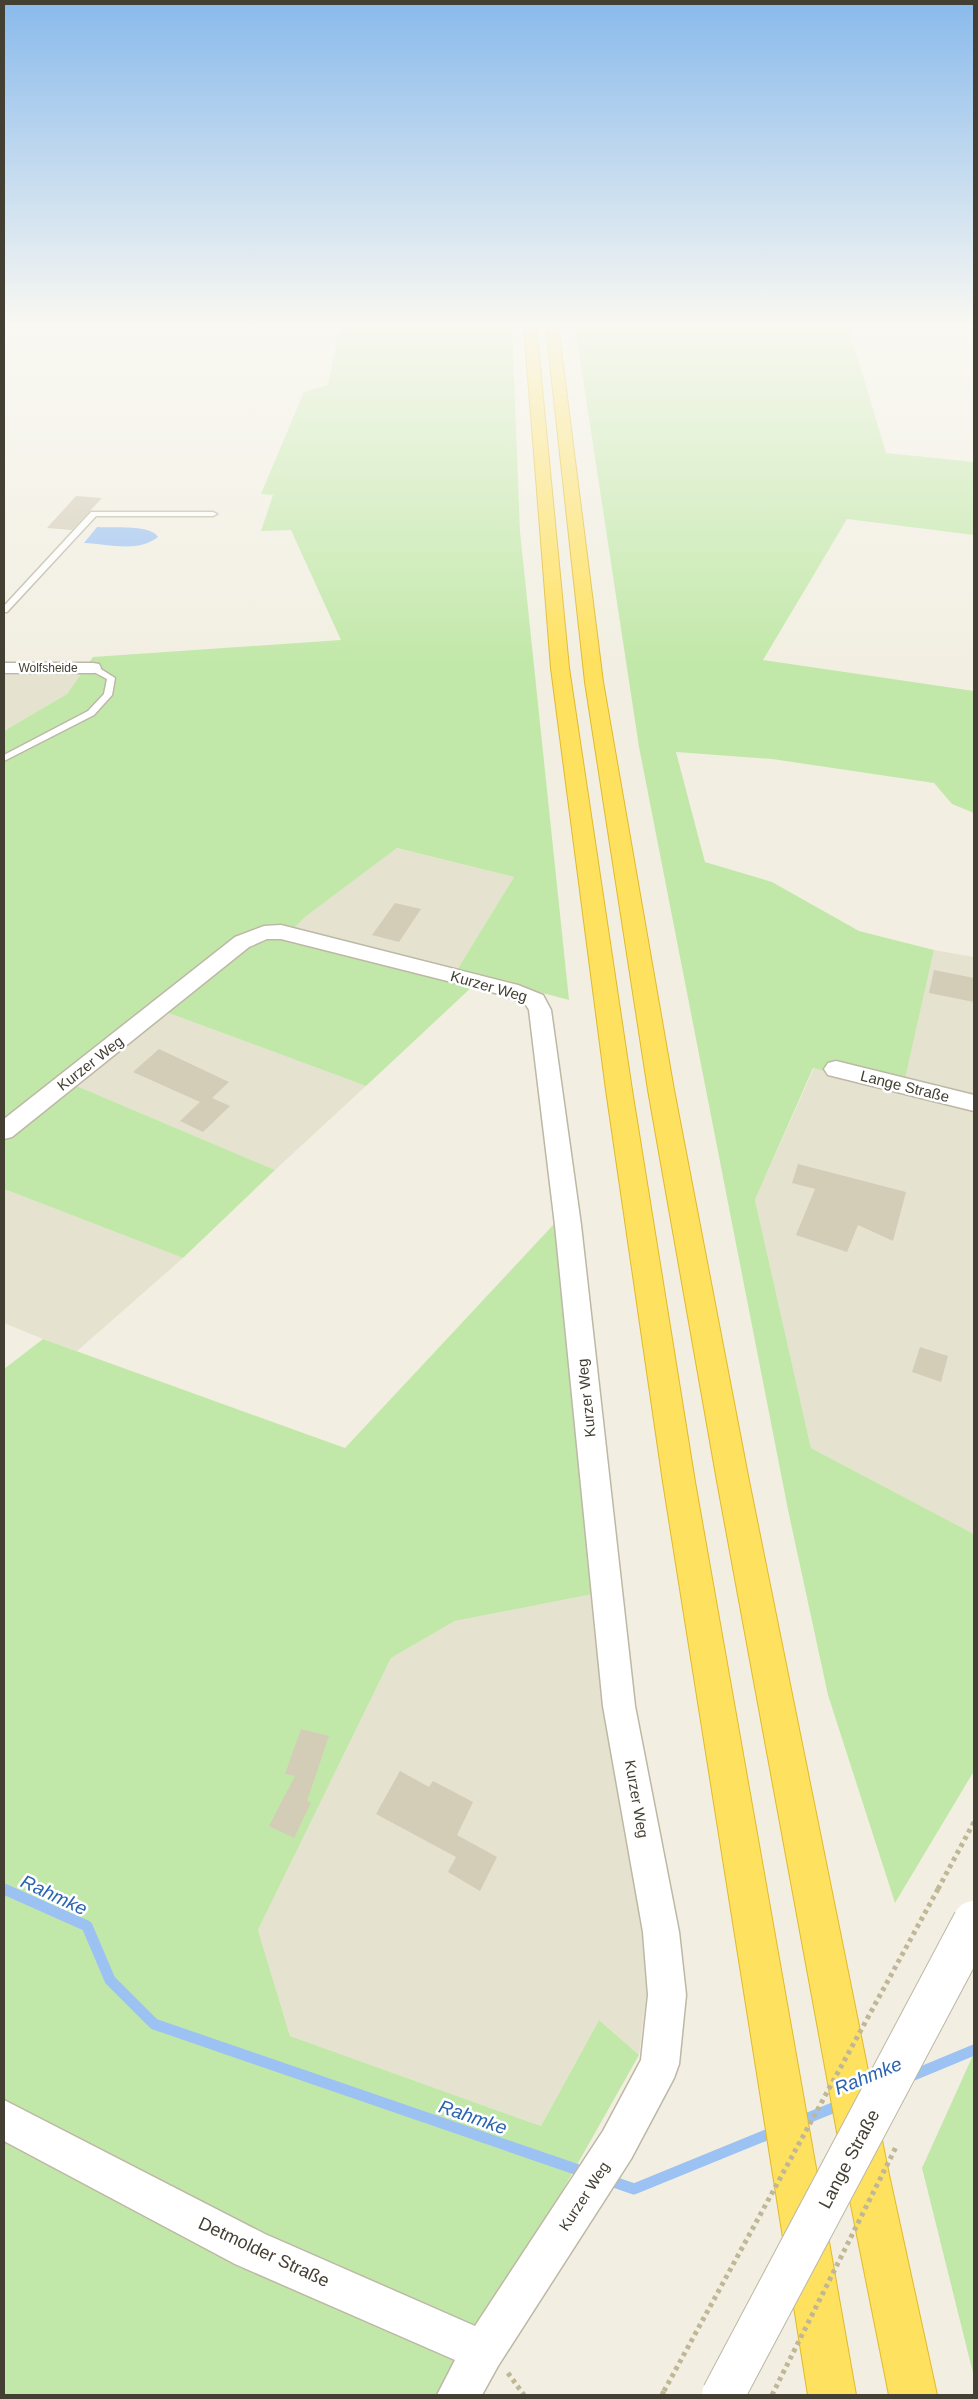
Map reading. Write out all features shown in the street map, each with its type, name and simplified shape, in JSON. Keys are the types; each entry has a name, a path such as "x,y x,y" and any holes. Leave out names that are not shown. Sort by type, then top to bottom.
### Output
{"highway":[{"path":"540,438 560,668 619,1090 679,1482 832,2395"},
{"path":"565,438 594,682 660,1081 731,1472 848,2079 913,2395"}],"street":[{"name":"Wolfsheide","path":"4,668 93,668"},
{"name":"Kurzer Weg","path":"4,1131 242,942 264,933 281,932 290,934 510,990 535,1000 540,1010 568,1225 619,1706 661,1932 668,1995 660,2064 617,2145 484,2351"},
{"name":"Lange Straße","path":"836,1069 974,1103"},
{"name":"Lange Straße","path":"723,2395 974,1922"},
{"name":"Detmolder Straße","path":"4,2120 250,2248 484,2351"},
{"path":"459,2395 484,2351"}],"lane":[{"path":"4,610 94,514 213,514"},
{"path":"4,758 91,714 108,695 111,678 93,668"}],"path":[{"path":"663,2393 974,1822"},
{"path":"772,2395 900,2139"}],"shaded area":[{"path":"81,674 67,694 4,731 4,675"},
{"path":"397,848 514,877 457,970 294,928 305,917"},
{"path":"934,950 974,957 974,1534 811,1448 755,1200 814,1068 902,1091"},
{"path":"163,1011 366,1086 275,1170 72,1084"},
{"path":"4,1189 183,1258 77,1351 43,1339 4,1323"},
{"path":"593,1594 605,1707 643,1941 647,1991 639,2055 599,2020 541,2126 290,2036 258,1930 391,1658 455,1621"}],"green space":[{"path":"285,438 516,438 520,532 569,1000 457,970 514,877 397,848 305,917 294,928 273,925 238,935 4,1118 4,731 67,694 93,657 341,640 291,530 261,531 273,495 261,494"},
{"path":"592,438 881,438 886,453 974,462 974,535 847,519 763,660 974,691 974,813 952,804 934,783 772,759 676,752 705,862 772,882 859,931 934,950 902,1092 813,1068 755,1200 811,1448 974,1534 974,1771 895,1903 828,1695 788,1510 639,747"},
{"path":"277,938 473,986 366,1086 163,1011 242,949 261,939"},
{"path":"72,1084 275,1170 183,1258 4,1189 4,1137"},
{"path":"555,1223 593,1594 455,1621 391,1658 258,1930 290,2036 541,2126 599,2020 639,2055 447,2395 4,2395 4,1369 43,1339 345,1448"},
{"path":"974,2053 974,2377 922,2168"}],"water":[{"path":"97,527 139,528 154,533 158,537 150,542 132,546 84,543"}],"building":[{"path":"76,496 102,498 72,530 47,528"},
{"path":"395,903 421,909 399,942 372,935"},
{"path":"934,970 974,978 974,1002 929,993"},
{"path":"159,1049 229,1082 212,1098 230,1106 203,1132 180,1121 200,1102 133,1072"},
{"path":"798,1164 906,1192 893,1241 858,1225 847,1252 796,1235 815,1189 792,1183"},
{"path":"920,1347 948,1356 941,1382 912,1372"},
{"path":"301,1729 329,1736 307,1801 311,1803 294,1838 269,1826 295,1776 285,1774"},
{"path":"400,1771 429,1787 433,1781 473,1802 457,1835 497,1857 480,1891 448,1872 456,1857 376,1814"}],"waterway":[{"name":"Rahmke","path":"4,1889 87,1926 110,1980 154,2024 587,2173"},
{"name":"Rahmke","path":"909,2077 974,2050"},
{"name":"Rahmke","path":"798,2122 840,2105"},
{"name":"Rahmke","path":"608,2180 634,2189 776,2131"}]}
